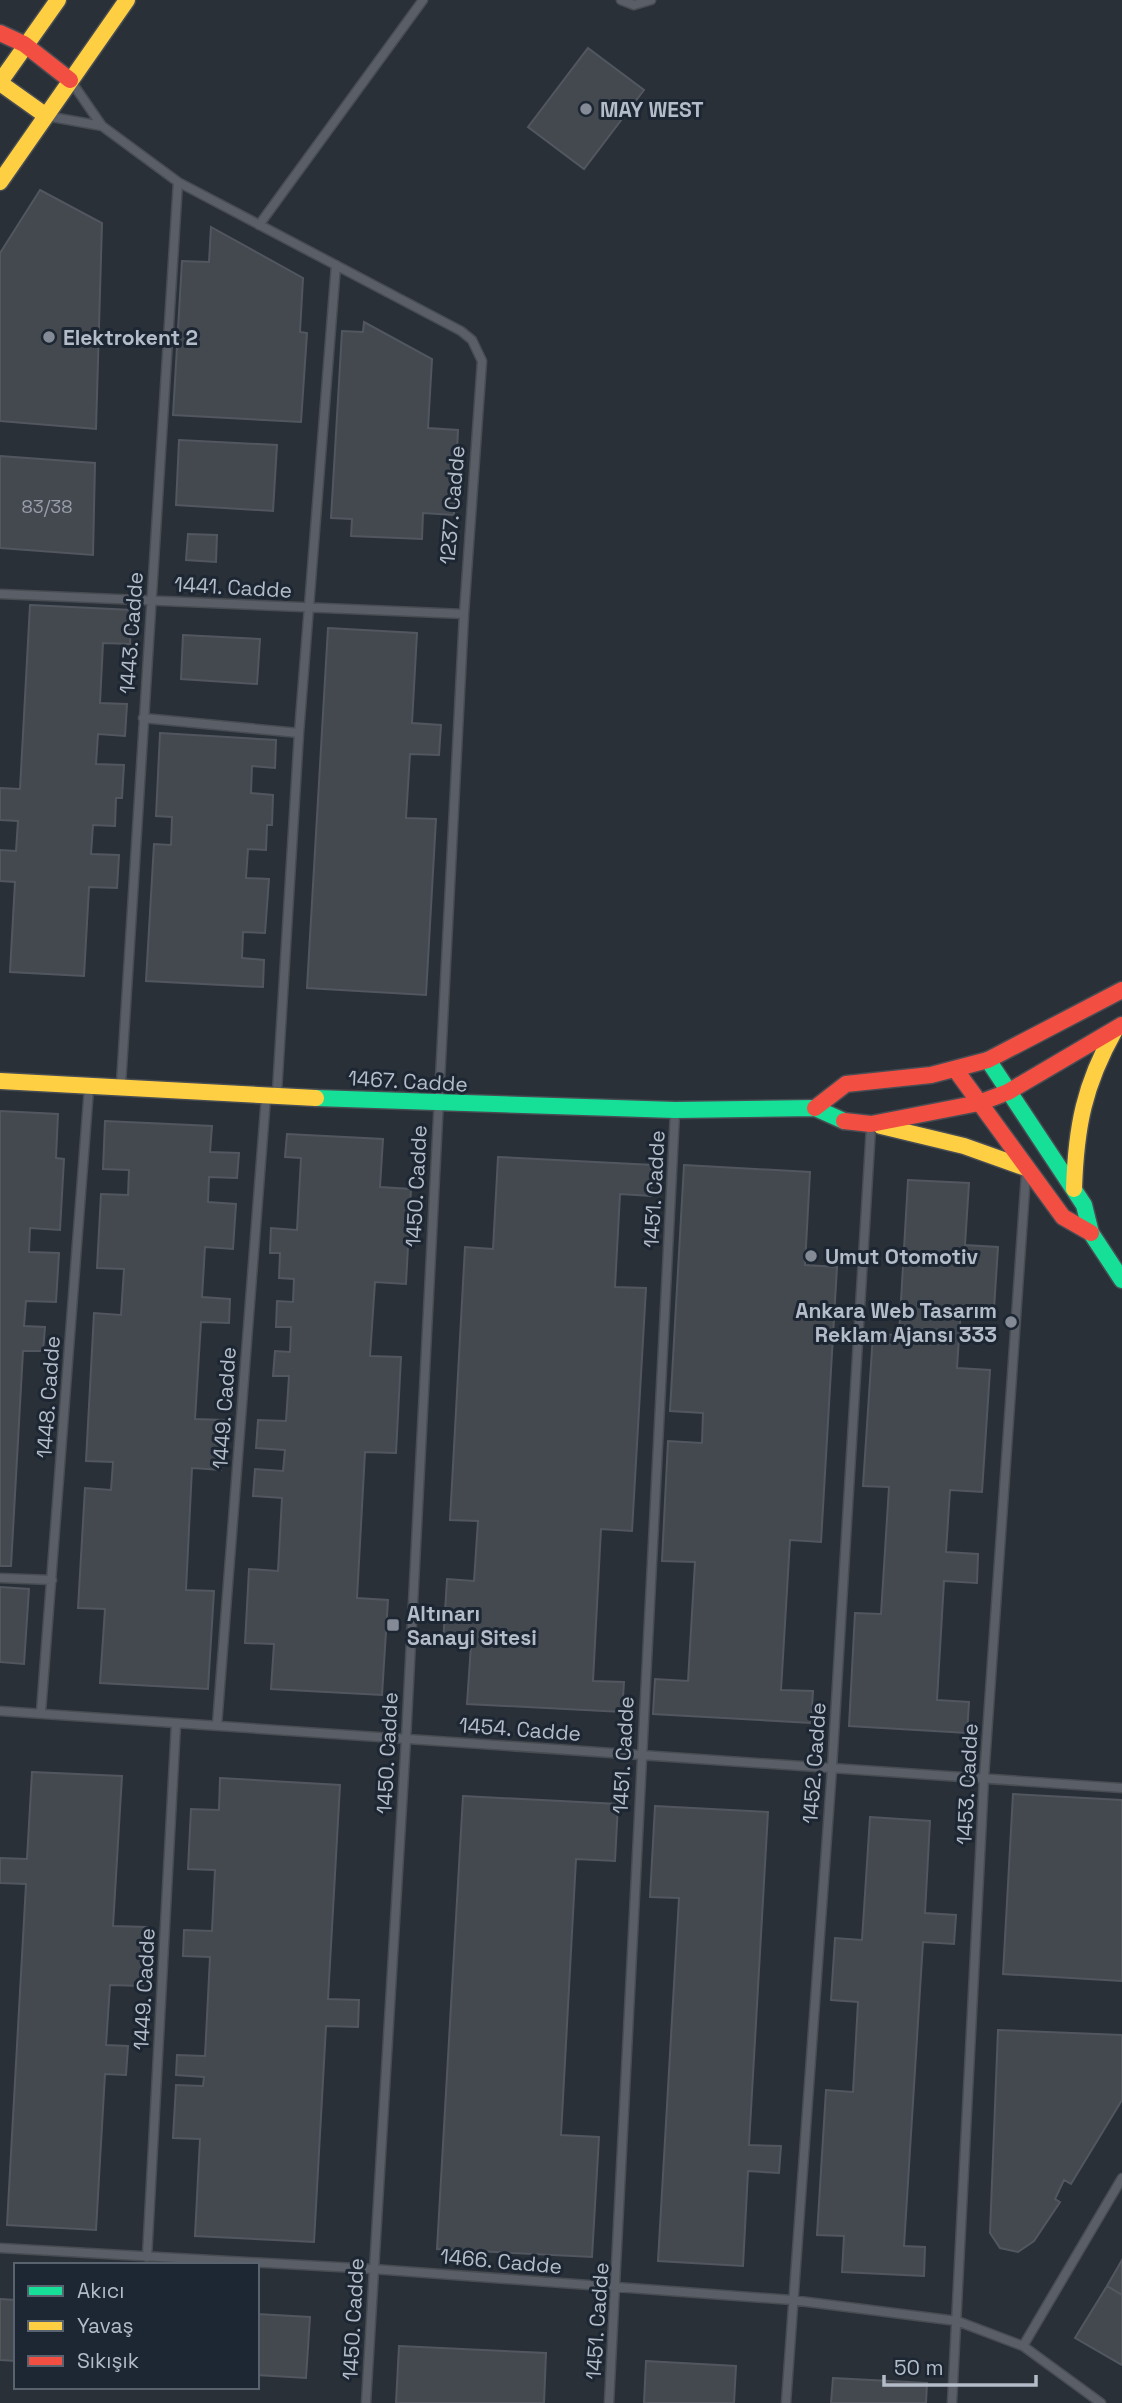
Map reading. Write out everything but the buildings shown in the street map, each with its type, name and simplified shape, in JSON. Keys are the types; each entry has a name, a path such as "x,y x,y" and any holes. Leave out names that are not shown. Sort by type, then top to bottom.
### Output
{"street":[{"path":"0,82 24,44 58,0"},
{"path":"0,182 127,0"},
{"name":"1237. Cadde","path":"0,33 24,44 70,80"},
{"name":"1237. Cadde","path":"0,82 46,115"},
{"path":"815,1108 846,1084 932,1075 988,1060 1122,990"},
{"path":"1074,1189 1077,1123 1082,1098 1096,1063 1119,1026"},
{"name":"1467. Cadde","path":"0,1080 438,1104 676,1110 815,1108 840,1121 871,1124 979,1102 1008,1092 1119,1026"},
{"path":"988,1060 1084,1205 1091,1233 1122,1280"},
{"path":"955,1069 1063,1217 1091,1233"},
{"path":"871,1124 938,1138 1027,1168"}],"lane":[{"path":"259,225 423,0"},
{"path":"621,0 634,5 651,0"},
{"name":"1237. Cadde","path":"70,80 102,126 178,182 461,331 472,340 482,361 464,614 438,1104"},
{"name":"1237. Cadde","path":"46,115 102,126"},
{"name":"1443. Cadde","path":"121,1087 142,718 178,182"},
{"name":"1449. Cadde","path":"217,1725 271,1094 335,265"},
{"name":"1441. Cadde","path":"0,594 464,614"},
{"path":"142,718 299,733"},
{"name":"1448. Cadde","path":"41,1712 89,1085"},
{"name":"1450. Cadde","path":"366,2403 406,1740 438,1104"},
{"name":"1451. Cadde","path":"609,2403 676,1110"},
{"name":"1452. Cadde","path":"786,2403 832,1768 871,1124"},
{"name":"1453. Cadde","path":"952,2403 984,1777 1027,1168"},
{"path":"0,1578 52,1580"},
{"name":"1454. Cadde","path":"0,1711 1122,1788"},
{"name":"1449. Cadde","path":"147,2257 176,1724"},
{"path":"1023,2346 1122,2178"},
{"name":"1466. Cadde","path":"0,2248 373,2269 792,2300 957,2321 1023,2346 1101,2403"}],"traffic: fast":[{"path":"988,1060 1084,1205 1091,1233 1122,1280"},
{"path":"316,1098 675,1110 815,1108 844,1121"}],"traffic: slow":[{"path":"0,82 58,0"},
{"path":"0,182 127,0"},
{"path":"0,83 45,115"},
{"path":"1074,1189 1077,1146 1084,1107 1096,1069 1115,1030"},
{"path":"0,1081 316,1098"},
{"path":"881,1126 964,1146 1026,1168"}],"traffic: jam":[{"path":"0,33 24,44 70,80"},
{"path":"815,1108 846,1084 931,1075 988,1060 1122,990"},
{"path":"844,1121 871,1124 979,1103 1008,1092 1122,1025"},
{"path":"955,1069 1063,1217 1091,1233"}],"place":[{"name":"MAY WEST","path":"586,109"},
{"name":"Elektrokent 2","path":"49,337"},
{"name":"Umut Otomotiv","path":"811,1256"},
{"name":"Ankara Web Tasarım Reklam Ajansı 333","path":"1011,1322"},
{"name":"Altınarı Sanayi Sitesi","path":"393,1625"}]}
